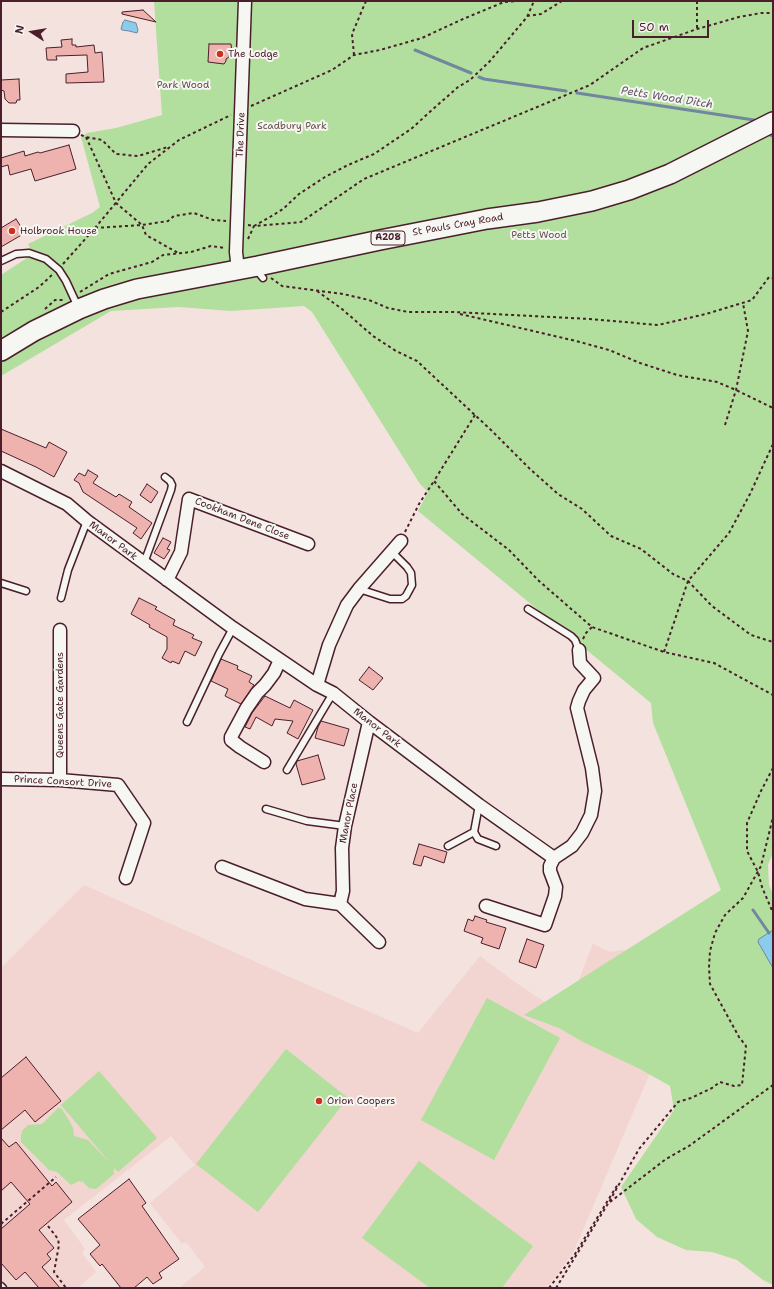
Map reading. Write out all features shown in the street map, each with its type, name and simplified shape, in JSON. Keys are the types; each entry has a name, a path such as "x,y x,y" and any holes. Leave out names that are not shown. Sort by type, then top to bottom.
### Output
{"main road":[{"name":"St Pauls Cray Road","path":"1,351 34,331 76,302 104,299 237,263 260,272 408,234 487,219 538,212 599,199 629,190 670,174 773,122"}],"street":[{"name":"The Drive","path":"237,263 245,1"},
{"path":"1,130 73,131"},
{"name":"Manor Park","path":"1,471 67,504 87,521 233,628 317,685 333,694 480,806 554,858"},
{"name":"Cookham Dene Close","path":"167,580 181,552 189,499 308,544"},
{"path":"317,685 325,656 337,625 348,605 359,589 400,541"},
{"name":"Queens Gate Gardens","path":"60,630 60,780"},
{"path":"486,906 545,925 555,896 556,887 550,872 550,866 554,858 572,846 582,833 591,815 595,791 592,768 577,708 584,690 594,678 580,663 579,650"},
{"path":"264,762 231,740 231,737 246,709 257,693 265,686 274,673 280,660"},
{"name":"Manor Place","path":"340,904 343,891 342,848 345,826 369,722"},
{"name":"Prince Consort Drive","path":"1,779 60,780 118,785 144,823 126,878"},
{"path":"222,867 305,899 340,904 379,942"}],"lane":[{"path":"1,260 16,254 29,253 46,260 58,270 76,302"},
{"path":"144,563 171,490 172,485 165,477"},
{"path":"61,598 68,570 87,521"},
{"path":"359,589 390,599 402,599 406,596 412,585 411,573 392,551"},
{"path":"1,584 26,591"},
{"path":"528,609 571,636 575,640 579,650"},
{"path":"187,722 233,628"},
{"path":"287,770 333,694"},
{"path":"480,806 474,832 478,839 496,846"},
{"path":"266,809 307,821 345,826"},
{"path":"448,846 474,832"}],"path":[{"path":"354,55 352,34 366,1"},
{"path":"1,312 39,287 58,270 148,164 179,140 332,70 354,55 380,50 422,38 504,1 518,1"},
{"path":"254,226 283,209 299,194 325,178 348,165 374,154 412,129 458,87 470,80 490,61 527,17 534,1"},
{"path":"527,17 541,14 562,1"},
{"path":"697,1 697,29"},
{"path":"95,228 142,225 168,221 174,216 194,213 213,220 223,220 254,226 301,222 364,179 590,85 643,48 697,29 739,17 773,13"},
{"path":"73,131 86,137 102,140 116,154 138,156 169,147"},
{"path":"86,137 116,203 142,225 146,235 180,254"},
{"path":"76,302 109,274 152,262 163,255 180,254 211,246 227,248 237,263"},
{"path":"260,272 282,286 343,294 369,300 388,308 408,312 454,312 590,319 658,325 706,314 752,300 769,278 773,278"},
{"path":"317,291 342,309 373,336 396,351 417,361 530,469 558,494 582,509 611,536 641,549 673,574 688,581 712,606 751,635 773,642"},
{"path":"725,425 736,390 748,331 743,303"},
{"path":"454,312 609,350 655,368 717,382 773,408"},
{"path":"400,541 419,504 475,415"},
{"path":"664,652 688,581 729,533 750,494 773,444"},
{"path":"434,481 462,514 509,550 539,581 592,627 664,652 714,663 773,695"},
{"path":"579,650 586,633 592,627"},
{"path":"773,768 747,823 747,851 758,872 762,887 773,914"},
{"path":"549,1288 575,1254 639,1149 678,1102 691,1098 712,1088 720,1082 734,1086 742,1085 746,1046 739,1037 710,984 710,951 715,934 725,915 743,898 761,866 773,817"},
{"path":"609,1202 666,1159 689,1146 773,1085"},
{"path":"556,1288 609,1202 639,1149"},
{"path":"1,1224 56,1177"},
{"path":"48,1226 58,1239 59,1245 54,1272 66,1288"}],"shaded area":[{"name":"Orion Coopers","path":"84,885 418,1033 480,956 546,1003 572,997 593,944 610,952 623,950 637,951 653,1066 573,1253 547,1288 179,1288 205,1267 186,1242 182,1244 150,1203 195,1165 171,1136 64,1220 85,1249 82,1253 96,1272 78,1288 1,1288 1,968"}],"green space":[{"name":"Petts Wood","path":"154,1 773,1 773,853 768,865 769,885 773,894 773,1285 763,1280 737,1260 712,1252 686,1250 657,1237 636,1219 621,1187 674,1110 670,1086 640,1069 583,1042 559,1028 524,1015 721,890 653,723 651,703 418,511 428,492 420,484 312,312 304,306 231,311 179,307 111,311 1,376 1,275 33,254 28,244 92,213 100,207 81,137 87,133 116,128 162,115"},
{"path":"487,998 560,1038 494,1160 421,1120"},
{"path":"286,1049 348,1098 258,1212 196,1164"},
{"path":"99,1071 157,1138 118,1172 114,1168 114,1174 96,1189 89,1188 83,1182 79,1181 71,1185 57,1172 49,1170 21,1142 21,1136 22,1131 28,1125 42,1124 58,1108 61,1108 73,1128 74,1136 88,1140 111,1164 61,1105"},
{"path":"419,1161 533,1246 502,1288 430,1288 362,1238"}],"water":[{"path":"125,20 136,23 138,30 137,33 121,29"},
{"path":"773,930 773,968 758,942 759,939"}],"building":[{"path":"143,10 156,22 122,14 122,12"},
{"path":"72,39 72,45 76,45 76,47 94,45 95,53 102,52 104,82 66,83 66,74 88,72 87,55 56,56 57,60 47,60 46,48 62,47 61,40"},
{"name":"The Lodge","path":"209,44 231,44 232,53 226,59 224,64 208,62"},
{"path":"19,79 20,100 17,100 16,103 9,103 5,99 4,91 1,90 1,80"},
{"path":"69,145 76,169 35,181 31,169 10,175 8,165 1,167 1,158 24,151 25,156"},
{"name":"Holbrook House","path":"16,219 25,233 1,247 1,228"},
{"path":"1,429 46,448 49,442 67,452 54,477 1,451"},
{"path":"88,470 98,476 93,483 116,497 119,494 132,502 129,507 152,523 141,539 133,533 137,528 83,492 79,483 74,480 79,473 85,476"},
{"path":"147,484 158,492 151,503 140,495"},
{"path":"163,538 171,542 167,549 170,550 164,559 154,553"},
{"path":"139,598 157,607 155,609 175,620 173,625 194,635 192,638 202,642 195,656 185,651 179,664 172,661 171,663 162,658 167,649 167,637 149,627 150,625 131,614"},
{"path":"221,659 238,666 237,669 252,676 249,682 254,685 241,704 225,696 228,689 211,681"},
{"path":"369,667 383,678 373,690 359,680"},
{"path":"265,696 290,708 294,700 313,710 298,739 287,733 293,721 275,719 272,726 256,717 250,729 245,727 252,713"},
{"path":"321,721 349,729 344,746 315,738"},
{"path":"318,755 325,779 302,785 296,764 297,761"},
{"path":"419,844 447,852 444,863 424,856 421,866 413,864"},
{"path":"475,916 487,920 486,922 506,928 499,949 481,943 483,938 464,931 468,919 473,921"},
{"path":"527,939 544,945 536,968 519,962"},
{"path":"26,1057 61,1101 35,1122 25,1110 1,1130 1,1078"},
{"path":"1,1138 9,1147 16,1142 52,1186 56,1182 72,1202 39,1230 54,1248 47,1254 51,1259 42,1267 60,1288 39,1288 25,1272 16,1280 1,1263 1,1229 30,1204 11,1182 1,1191"},
{"path":"129,1179 146,1203 142,1206 179,1259 159,1273 162,1278 153,1284 147,1277 134,1288 121,1288 102,1264 100,1266 90,1254 100,1245 78,1219"}],"waterway":[{"name":"Petts Wood Ditch","path":"415,50 471,73"},
{"name":"Petts Wood Ditch","path":"479,77 566,91"},
{"name":"Petts Wood Ditch","path":"577,93 754,120"},
{"name":"Petts Wood Ditch","path":"766,133 773,136"},
{"path":"753,910 769,933"}],"place":[{"name":"The Lodge","path":"220,54"},
{"name":"Holbrook House","path":"12,231"},
{"name":"Orion Coopers","path":"319,1101"}],"park label":[{"name":"Park Wood","path":"183,85"},
{"name":"Scadbury Park","path":"292,126"}]}
